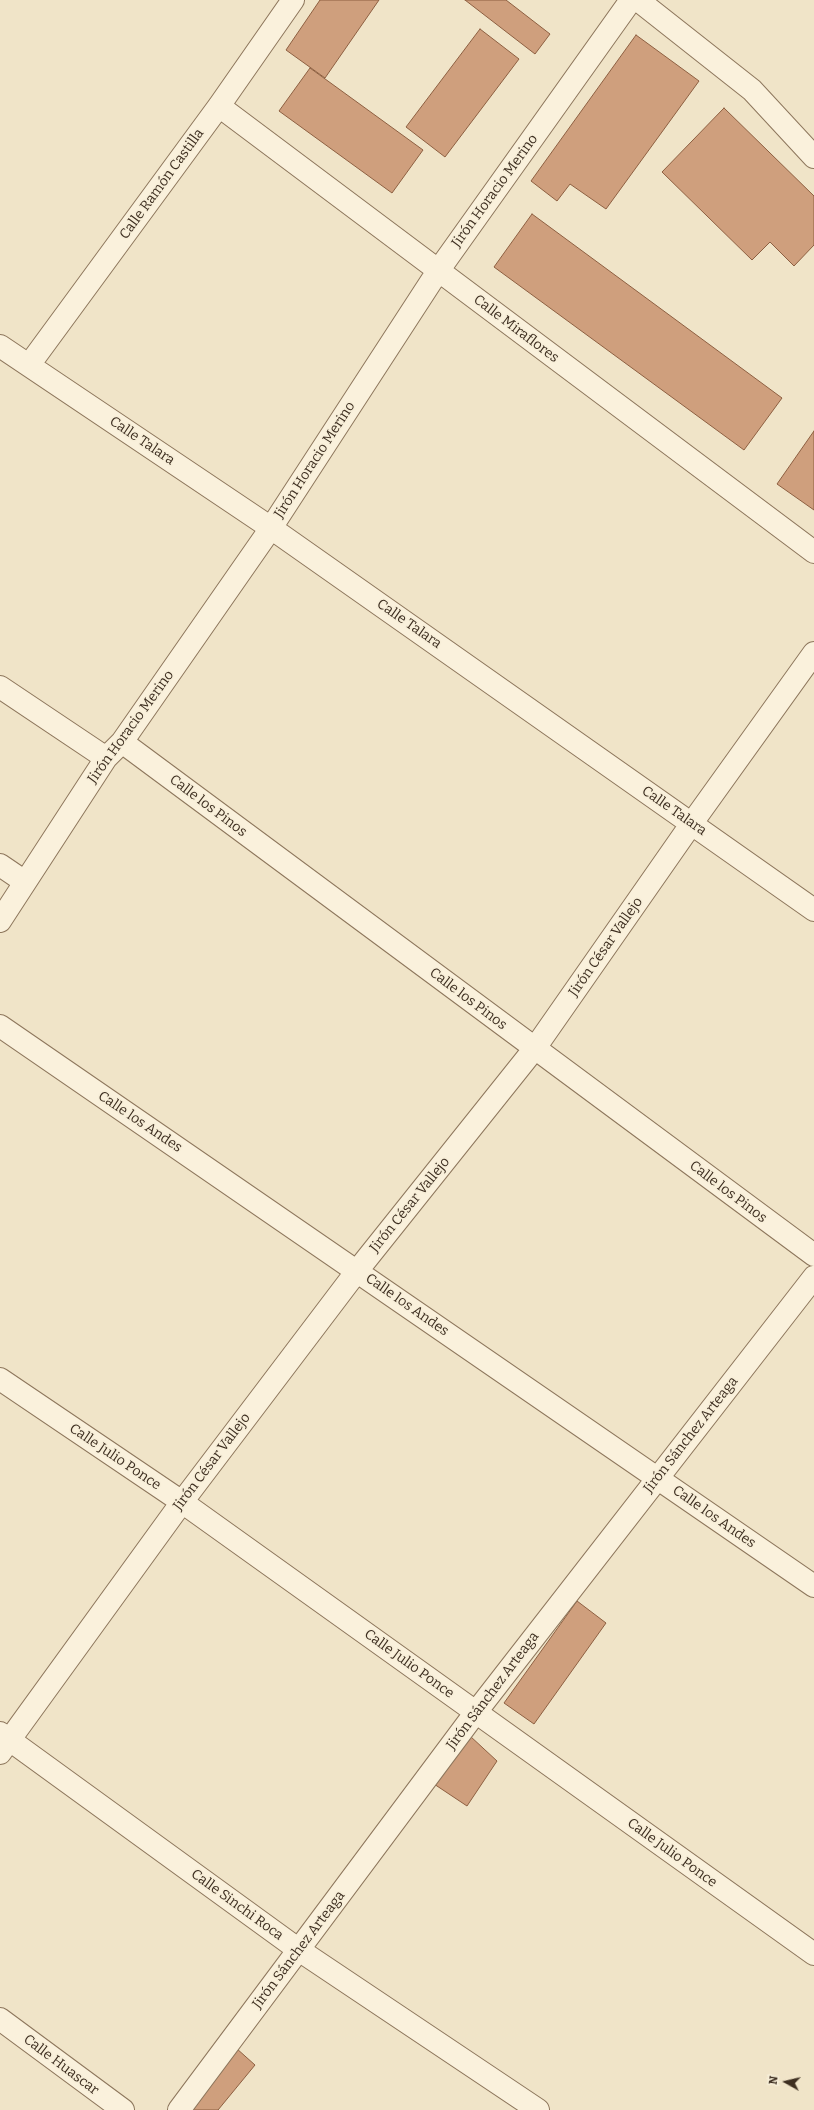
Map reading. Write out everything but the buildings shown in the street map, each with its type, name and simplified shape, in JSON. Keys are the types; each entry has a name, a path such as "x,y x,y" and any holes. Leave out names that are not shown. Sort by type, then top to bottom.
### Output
{"street":[{"name":"Calle Ramón Castilla","path":"29,365 219,106 293,0"},
{"name":"Jirón Horacio Merino","path":"0,921 106,758 122,742 271,528 438,270 631,0"},
{"path":"638,0 752,90 814,157"},
{"name":"Calle Miraflores","path":"219,106 814,552"},
{"name":"Calle Talara","path":"0,346 271,528 814,910"},
{"name":"Jirón César Vallejo","path":"3,1742 357,1271 535,1048 692,823 814,653"},
{"path":"0,687 106,758"},
{"name":"Calle los Pinos","path":"122,742 814,1255"},
{"path":"0,865 25,882"},
{"name":"Calle los Andes","path":"0,1026 814,1586"},
{"name":"Jirón Sánchez Arteaga","path":"179,2110 476,1712 814,1277"},
{"name":"Calle Julio Ponce","path":"0,1379 182,1502 814,1954"},
{"name":"Calle Sinchi Roca","path":"3,1742 299,1950 538,2110"},
{"name":"Calle Huascar","path":"0,2019 123,2110"}]}
